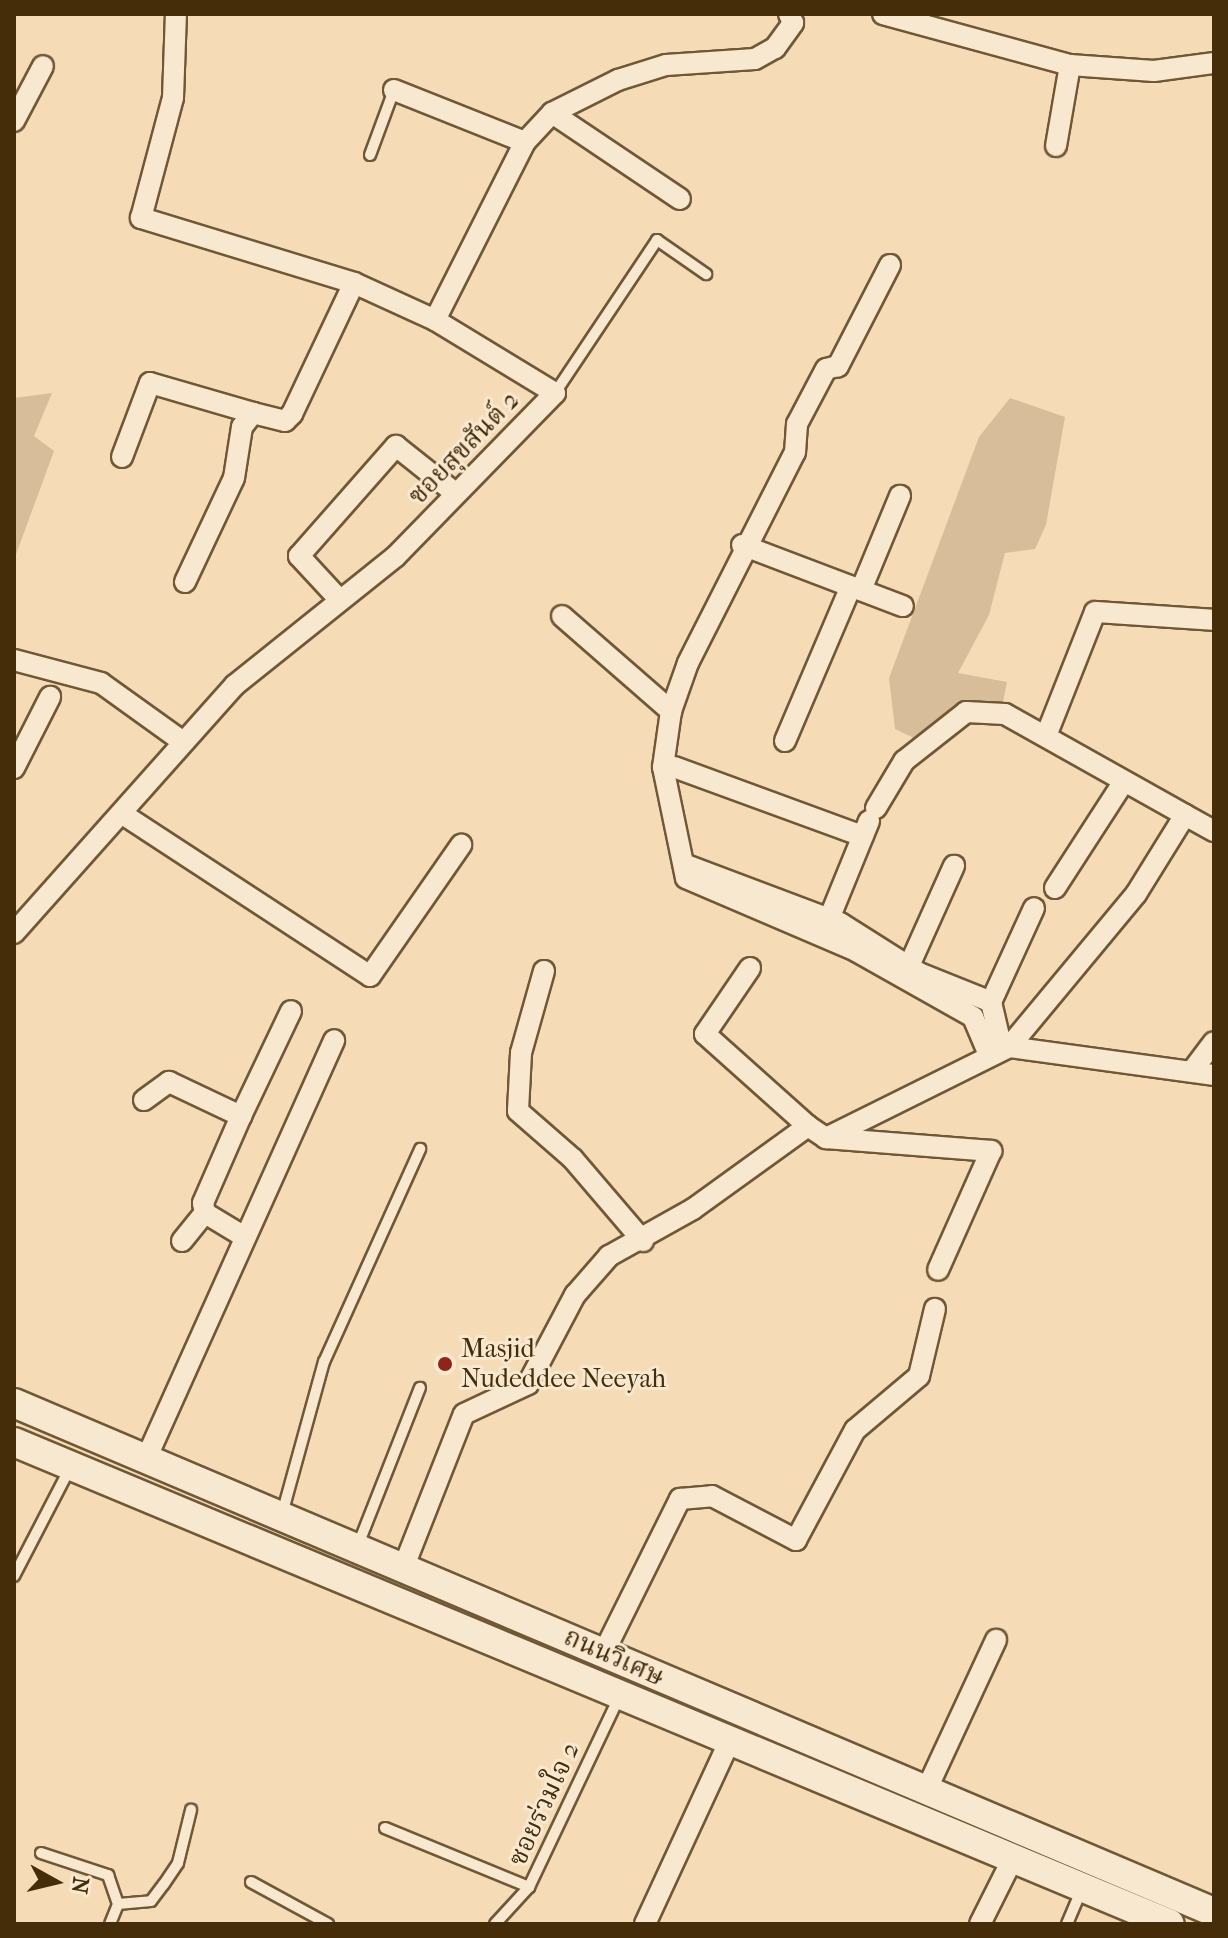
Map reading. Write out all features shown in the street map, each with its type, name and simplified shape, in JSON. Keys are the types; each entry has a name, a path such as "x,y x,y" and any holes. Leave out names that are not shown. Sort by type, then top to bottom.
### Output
{"main road":[{"name":"ถนนวิเศษ","path":"14,1403 404,1566 925,1793 1214,1912"},
{"name":"ถนนวิเศษ","path":"14,1442 620,1693 1157,1922"}],"street":[{"name":"ซอยสุขสันต์ 2","path":"14,933 124,815 183,742 235,685 337,597 395,557 555,393 435,320 354,283 141,218 173,98 176,14"},
{"path":"435,320 525,142 552,113 598,88 666,65 755,59 775,48 793,23 789,14"},
{"path":"883,14 1070,65 1154,71 1214,63"},
{"path":"1056,146 1070,65"},
{"path":"14,121 43,66"},
{"path":"394,90 525,142"},
{"path":"552,113 680,199"},
{"path":"890,265 838,366 826,369 797,424 795,452 754,541 742,545 671,711 663,767 686,878 856,951 973,1017 1000,1049 1214,1075"},
{"path":"122,457 150,383 285,421 292,414 354,283"},
{"path":"185,582 234,478 242,427 253,413"},
{"path":"337,597 299,556 396,446 455,493"},
{"path":"785,741 900,496"},
{"path":"742,545 903,606"},
{"path":"1046,736 1095,612 1214,620"},
{"path":"562,616 671,711"},
{"path":"14,660 101,683 183,742"},
{"path":"14,768 50,697"},
{"path":"829,919 870,822 904,761 966,712 1005,714 1123,783 1214,831"},
{"path":"674,767 870,822"},
{"path":"1055,888 1123,783"},
{"path":"124,815 370,976 461,845"},
{"path":"826,1138 1000,1049 1136,894 1185,815"},
{"path":"689,866 829,919 909,966 991,1002"},
{"path":"909,966 954,866"},
{"path":"1000,1049 991,1002 1034,908"},
{"path":"750,968 705,1034 808,1126 826,1138 991,1151 938,1270"},
{"path":"544,971 521,1053 518,1111 573,1159 643,1241"},
{"path":"182,1241 205,1213 206,1192 291,1011"},
{"path":"146,1459 243,1236 334,1040"},
{"path":"1192,1071 1214,1042"},
{"path":"144,1100 169,1082 241,1116"},
{"path":"404,1566 464,1414 528,1384 591,1276 609,1256 643,1241 808,1126"},
{"path":"205,1213 243,1236"},
{"path":"604,1652 680,1499 712,1496 796,1540 855,1430 919,1376 935,1309"},
{"path":"925,1793 996,1640"},
{"path":"645,1924 729,1742"},
{"path":"980,1924 1012,1860"}],"lane":[{"path":"370,155 394,90"},
{"path":"555,393 657,240 706,274"},
{"path":"282,1516 324,1362 420,1149"},
{"path":"357,1547 420,1388"},
{"path":"14,1576 70,1466"},
{"name":"ซอยร่วมใจ 2","path":"495,1924 529,1887 620,1693"},
{"path":"118,1904 151,1901 178,1863 191,1810"},
{"path":"385,1828 529,1887"},
{"path":"41,1853 108,1875 118,1904 110,1924"},
{"path":"251,1882 328,1924"},
{"path":"1067,1924 1083,1889"}],"shaded area":[{"path":"52,393 34,436 54,451 14,560 14,398"},
{"path":"1010,398 1065,417 1046,525 1035,549 1005,553 989,615 958,673 1007,682 1002,707 951,712 914,738 895,729 889,678 979,437"}],"place":[{"name":"Masjid Nudeddee Neeyah","path":"445,1364"}]}
